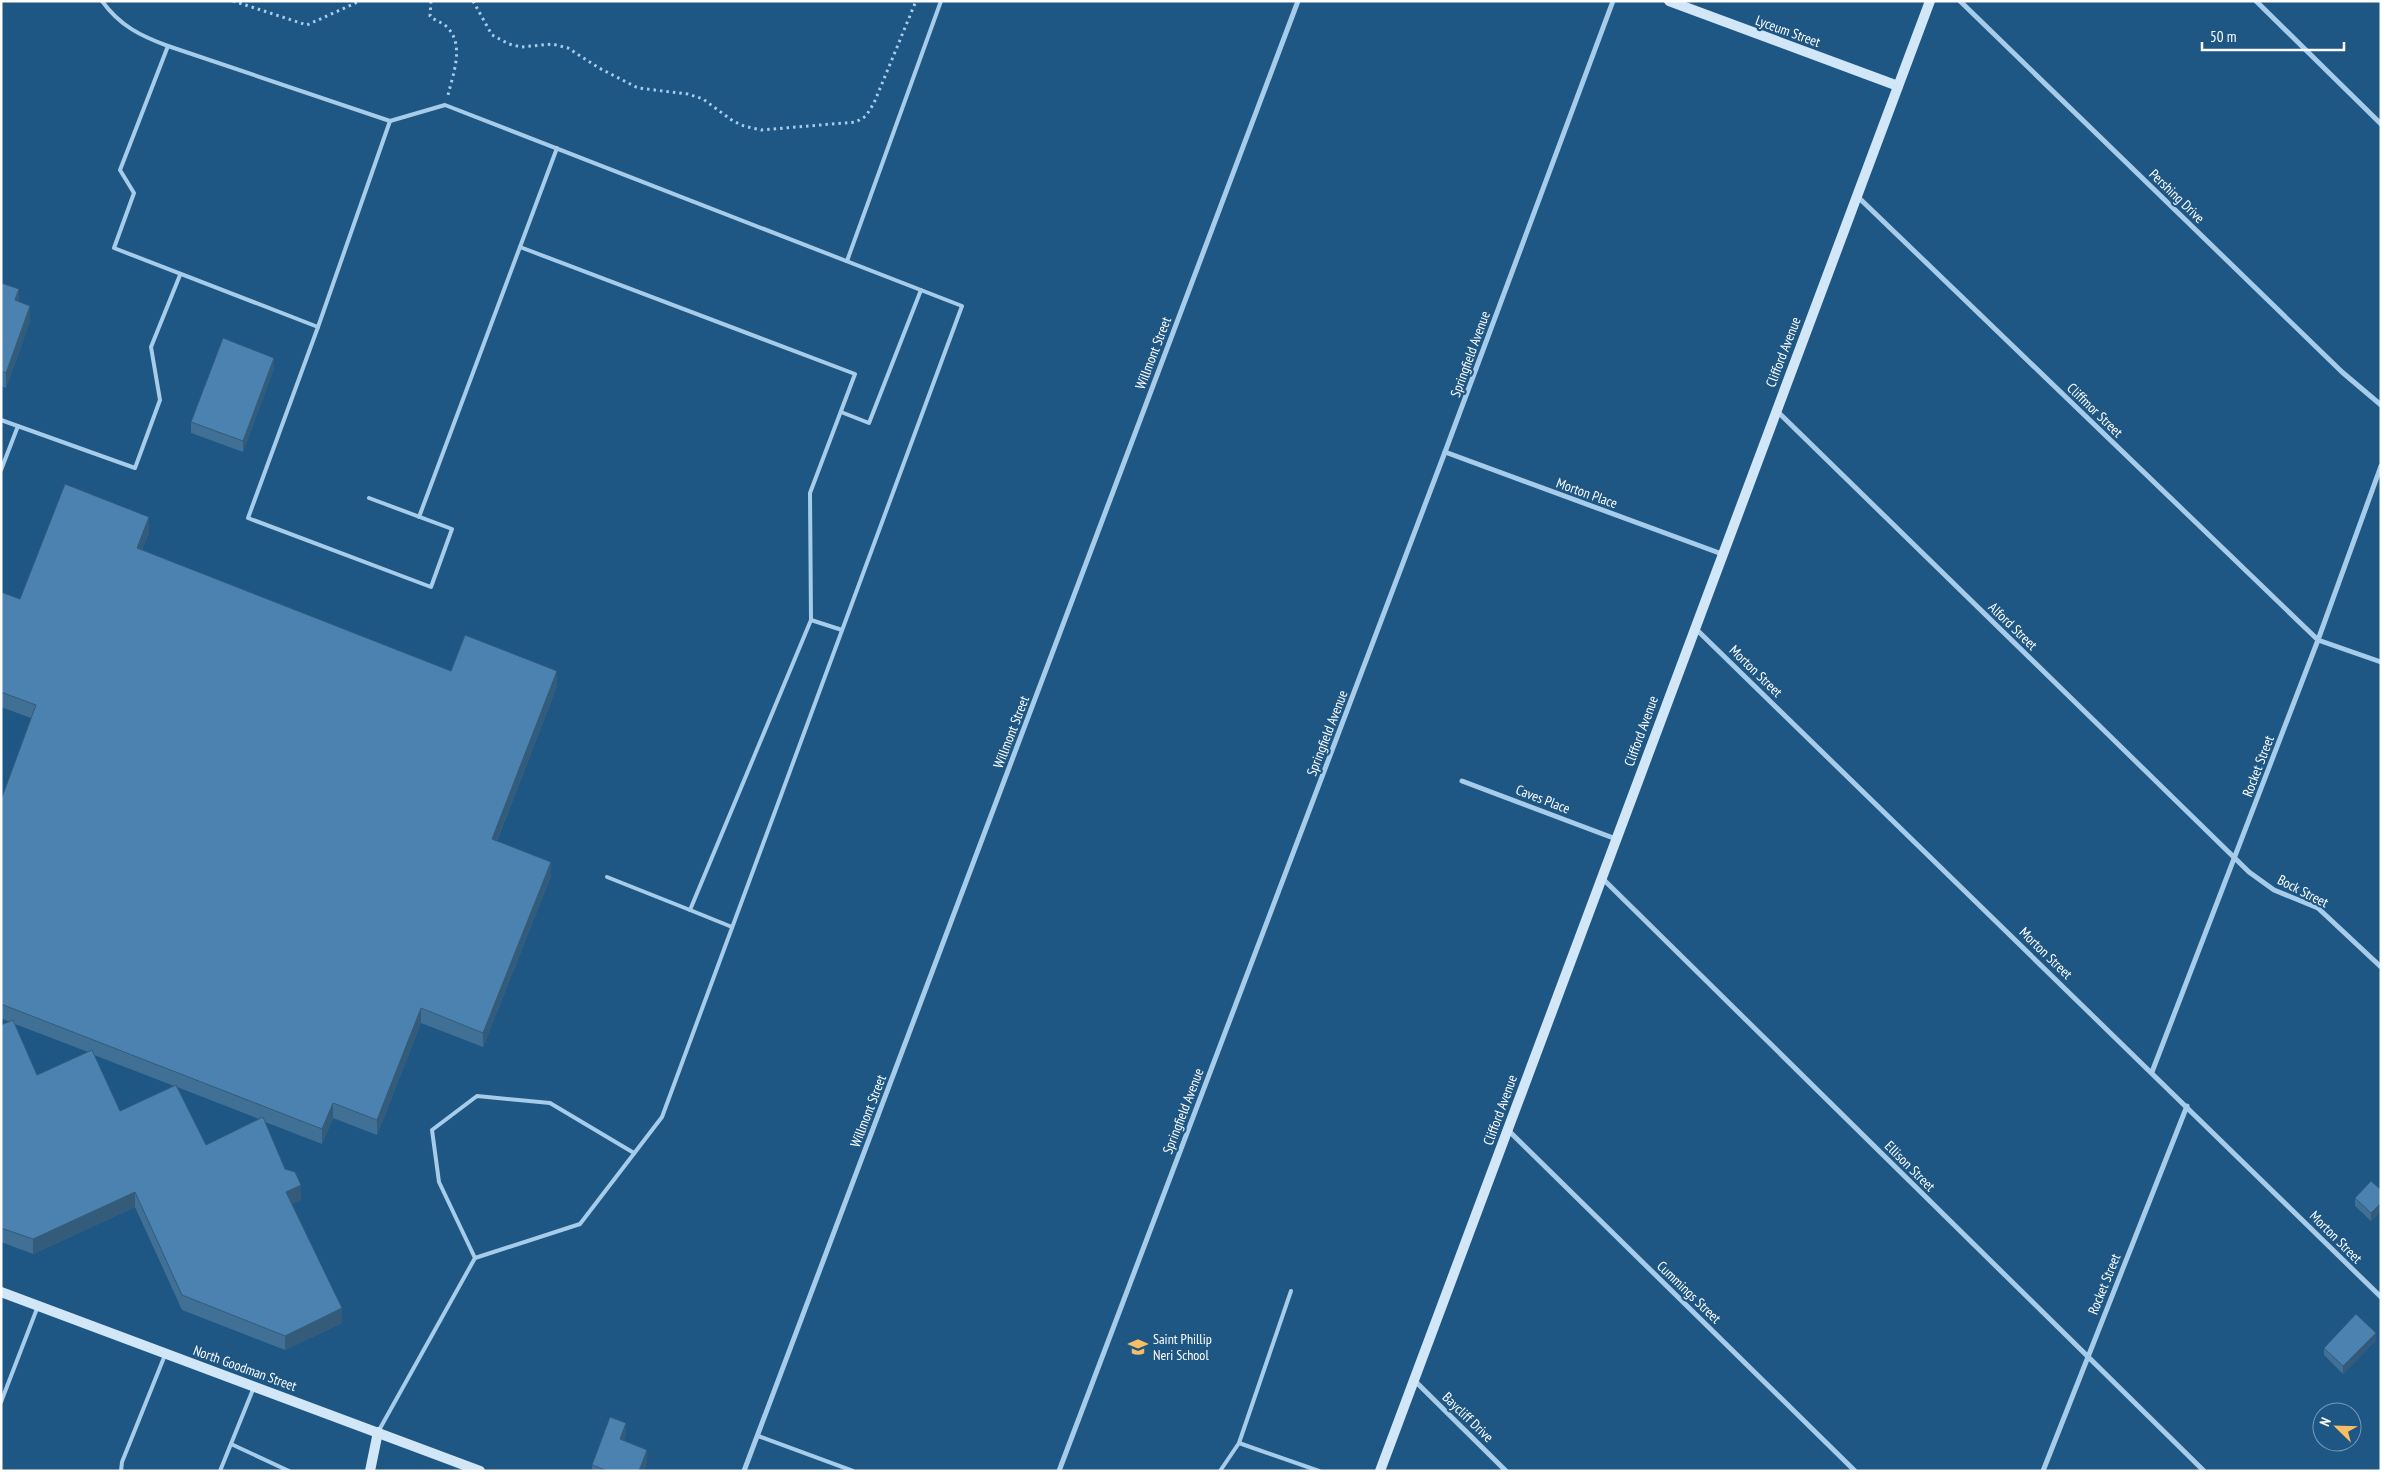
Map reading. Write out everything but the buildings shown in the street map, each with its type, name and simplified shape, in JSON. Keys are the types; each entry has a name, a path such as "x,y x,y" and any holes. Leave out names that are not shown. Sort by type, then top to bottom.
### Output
{"main road":[{"name":"Lyceum Street","path":"1669,1 1898,86"},
{"name":"Clifford Avenue","path":"1380,1471 1694,627 1930,1"},
{"name":"North Goodman Street","path":"1,1292 480,1471"},
{"path":"370,1471 378,1432"}],"street":[{"name":"Willmont Street","path":"744,1471 1298,1"},
{"name":"Springfield Avenue","path":"1059,1471 1445,452 1613,1"},
{"name":"Pershing Drive","path":"1960,1 2342,372 2381,405"},
{"path":"2256,1 2381,124"},
{"name":"Cliffmor Street","path":"1857,196 2318,640"},
{"name":"Alford Street","path":"1776,410 2234,858"},
{"name":"Morton Place","path":"1445,452 1722,554"},
{"name":"Rocket Street","path":"2152,1072 2318,640 2381,466"},
{"name":"Morton Street","path":"1694,627 2381,1297"},
{"path":"2318,640 2381,662"},
{"name":"Caves Place","path":"1462,781 1616,839"},
{"name":"Bock Street","path":"2234,858 2261,882 2318,908 2381,967"},
{"name":"Ellison Street","path":"1601,878 2204,1471"},
{"name":"Rocket Street","path":"2043,1471 2187,1106"},
{"name":"Cummings Street","path":"1508,1130 1855,1471"},
{"name":"Baycliff Drive","path":"1414,1380 1506,1471"}],"lane":[{"path":"102,1 118,21 133,32 168,46 390,121 446,105 962,306 662,1117 580,1224 475,1258 378,1432"},
{"path":"847,261 941,1"},
{"path":"168,46 120,170 134,193 114,248 318,327"},
{"path":"369,498 452,529 431,587 248,518 318,327 390,121"},
{"path":"419,517 557,148"},
{"path":"520,247 855,374 810,493 811,620 690,910"},
{"path":"1,420 135,468 160,400 151,348 180,275"},
{"path":"841,412 869,423 921,290"},
{"path":"1,470 18,426"},
{"path":"811,620 842,630"},
{"path":"607,877 732,927"},
{"path":"475,1258 439,1182 432,1130 477,1096 550,1103 634,1153"},
{"path":"1220,1471 1239,1442 1291,1291"},
{"path":"1,1402 38,1306"},
{"path":"122,1471 122,1462 166,1353"},
{"path":"220,1471 255,1386"},
{"path":"758,1436 853,1471"},
{"path":"1239,1442 1319,1471"},
{"path":"231,1444 289,1471"}],"path":[{"path":"234,1 307,25 360,1"},
{"path":"431,1 430,16 445,25 452,33 457,46 446,105"},
{"path":"473,1 492,35 509,44 521,47 552,44 568,48 599,68 638,88 688,94 702,99 733,121 761,130 856,122 866,116 874,103 916,1"}],"place":[{"name":"Saint Phillip Neri School","path":"1138,1347"}]}
